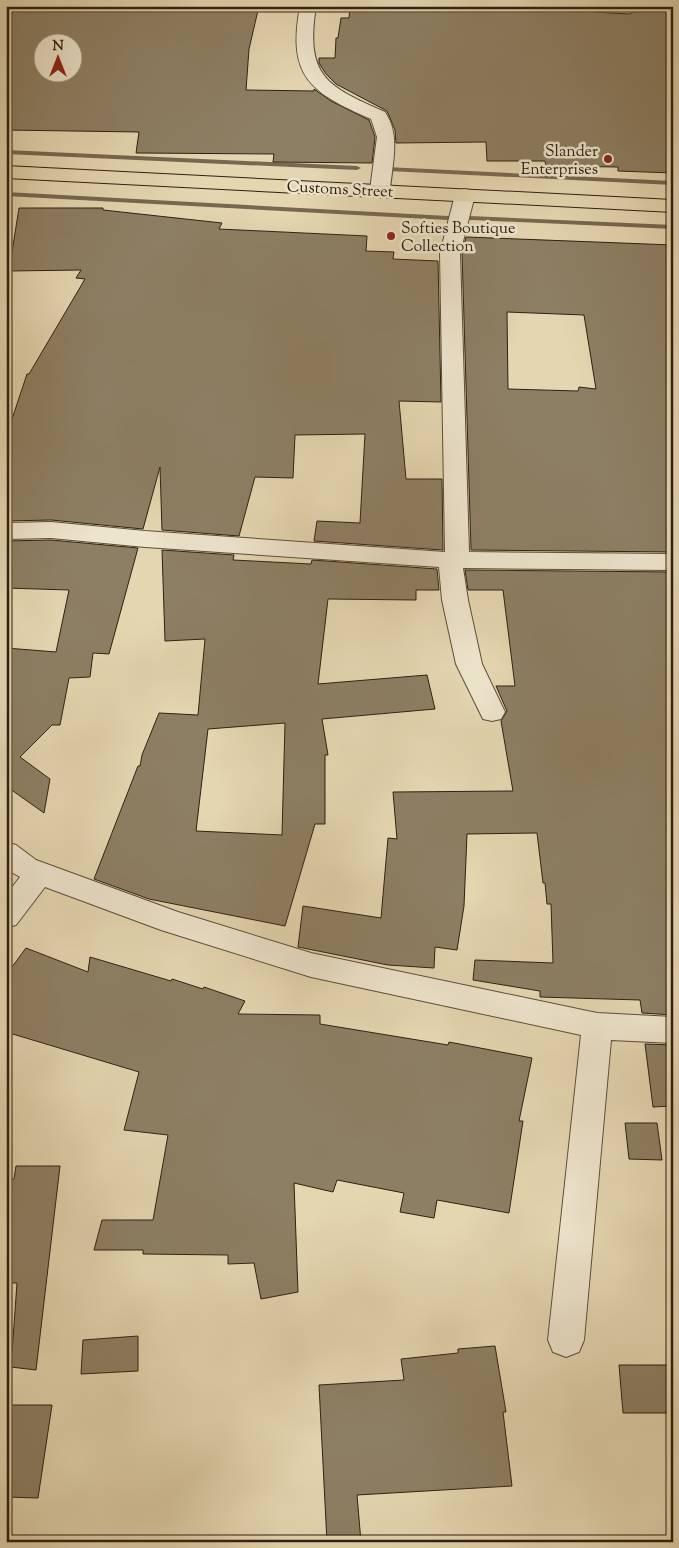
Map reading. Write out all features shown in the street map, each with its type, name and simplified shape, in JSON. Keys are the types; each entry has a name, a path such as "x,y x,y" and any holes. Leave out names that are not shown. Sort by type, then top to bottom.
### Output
{"highway":[{"name":"Customs Street","path":"6,172 673,206"}],"street":[{"path":"308,6 303,44 307,63 321,86 337,97 379,116 386,137 380,190"},
{"path":"465,195 450,253 455,600 469,664 492,712"},
{"path":"6,531 51,530 145,539 453,560 673,562"},
{"path":"6,853 26,868 170,922 311,965 597,1026 673,1030"},
{"path":"6,917 39,873"},
{"path":"566,1340 567,1310 597,1026"}],"building":[{"path":"6,6 114,6 113,8 218,10 219,6 259,6 249,49 246,90 314,91 314,89 331,101 369,120 375,137 372,163 273,162 274,154 136,153 139,132 6,130"},
{"path":"350,6 594,6 595,12 629,14 647,6 673,6 673,173 618,171 618,167 546,166 545,161 487,161 486,142 396,143 395,130 387,111 336,84 319,63 319,58 335,58 336,38 338,38 341,18 349,18"},
{"path":"19,208 103,208 103,210 222,223 219,229 367,236 366,251 394,252 393,259 438,261 441,402 399,401 406,479 442,479 443,550 314,541 317,521 360,523 365,434 295,435 293,478 255,477 239,536 162,530 160,467 143,529 51,520 6,521 6,417 12,419 27,374 29,374 85,279 76,278 81,270 9,271"},
{"path":"466,237 673,245 673,552 471,550 462,253","holes":["507,312 584,315 596,389 579,387 578,391 508,389"]},
{"path":"51,540 138,548 109,654 93,653 90,677 69,678 60,725 52,725 20,757 50,779 44,813 6,786 6,648 56,652 69,590 6,588 6,541"},
{"path":"162,550 234,555 233,560 311,564 312,560 437,569 439,590 416,590 416,600 328,599 318,684 427,675 435,709 322,719 328,755 325,755 325,824 315,824 285,926 149,899 94,879 138,766 140,766 142,755 159,713 198,715 205,639 165,641","holes":["285,723 282,835 196,831 208,729"]},
{"path":"465,570 673,572 673,1015 642,1013 640,1000 540,997 540,991 473,980 475,960 553,963 551,904 547,904 537,833 467,834 464,906 457,950 435,947 434,968 388,965 298,947 303,906 381,918 388,838 397,839 393,792 513,791 501,721 507,711 496,686 515,686 503,590 468,590"},
{"path":"26,948 88,972 90,957 171,981 172,979 203,989 204,987 245,1001 238,1014 320,1015 320,1024 448,1045 449,1042 532,1058 519,1121 523,1121 509,1213 437,1200 434,1218 400,1212 404,1193 337,1180 333,1192 294,1183 298,1292 261,1299 254,1263 228,1264 228,1255 143,1254 143,1250 94,1250 102,1220 153,1220 168,1135 124,1130 139,1072 6,1032 6,975"},
{"path":"645,1044 673,1045 673,1106 653,1107"},
{"path":"625,1123 657,1123 662,1160 629,1159"},
{"path":"16,1166 60,1166 36,1370 11,1367 17,1283 6,1283 6,1179 14,1179"},
{"path":"138,1336 138,1371 81,1374 83,1340"},
{"path":"495,1346 506,1412 503,1412 512,1486 357,1495 361,1542 327,1542 319,1385 404,1380 401,1359 458,1353 458,1349"},
{"path":"619,1365 673,1365 673,1413 623,1413"},
{"path":"6,1405 52,1405 38,1498 6,1497"}],"waterway":[{"path":"6,152 357,168"},
{"path":"389,169 673,183"},
{"path":"6,194 448,218"},
{"path":"472,218 673,227"}],"place":[{"name":"Slander Enterprises","path":"608,159"},
{"name":"Softies Boutique Collection","path":"391,236"}]}
